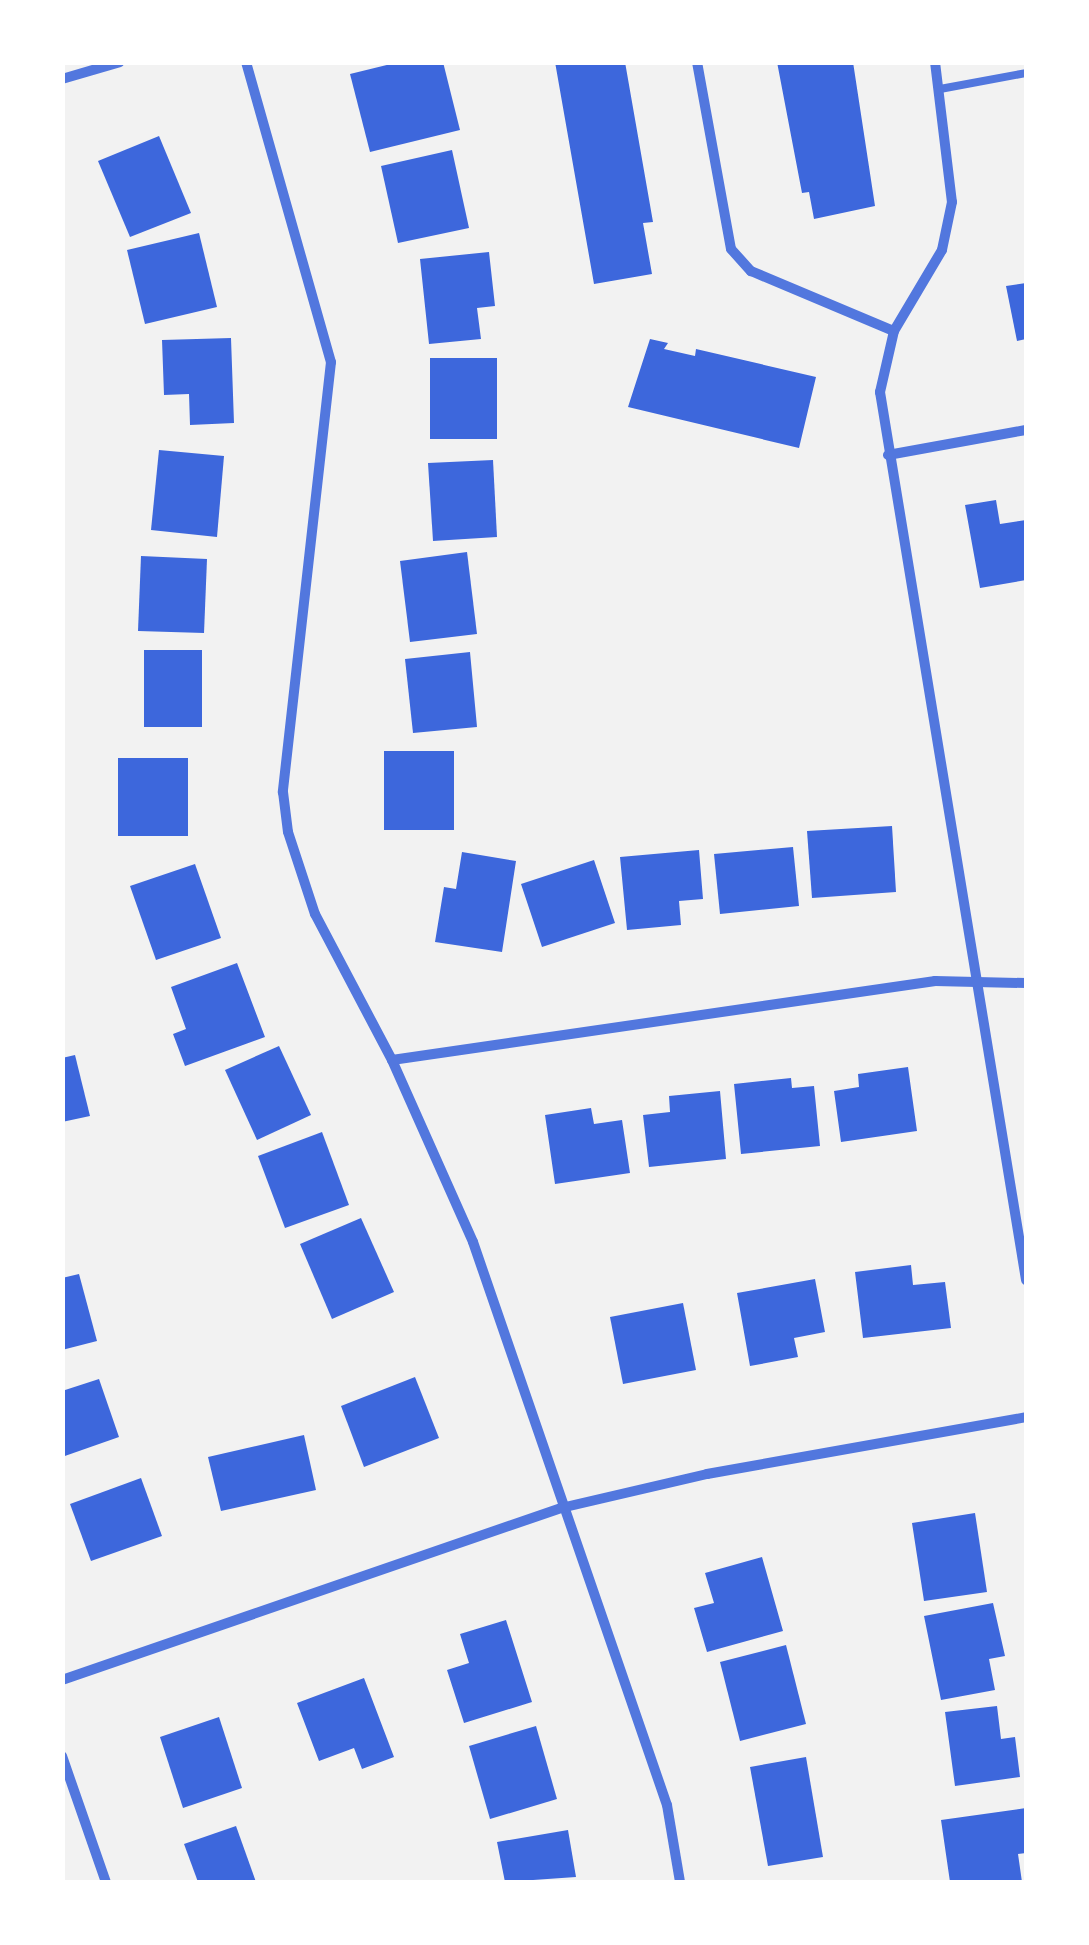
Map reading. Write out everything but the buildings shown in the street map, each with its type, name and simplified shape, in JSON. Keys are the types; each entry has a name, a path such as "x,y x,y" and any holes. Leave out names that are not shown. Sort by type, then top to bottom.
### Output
{"street":[{"path":"62,79 120,62"},
{"path":"246,62 331,362 283,792 288,832 315,914 392,1060 472,1242 667,1805 680,1882"},
{"path":"697,62 731,249 751,270 894,331"},
{"path":"935,62 952,202 942,250 894,331 880,392 1026,1280"},
{"path":"888,455 1026,430"},
{"path":"392,1060 975,979 1026,983"},
{"path":"62,1680 561,1508 707,1474 1026,1417"},
{"path":"62,1756 106,1882"}],"lane":[{"path":"940,89 1026,73"}]}
